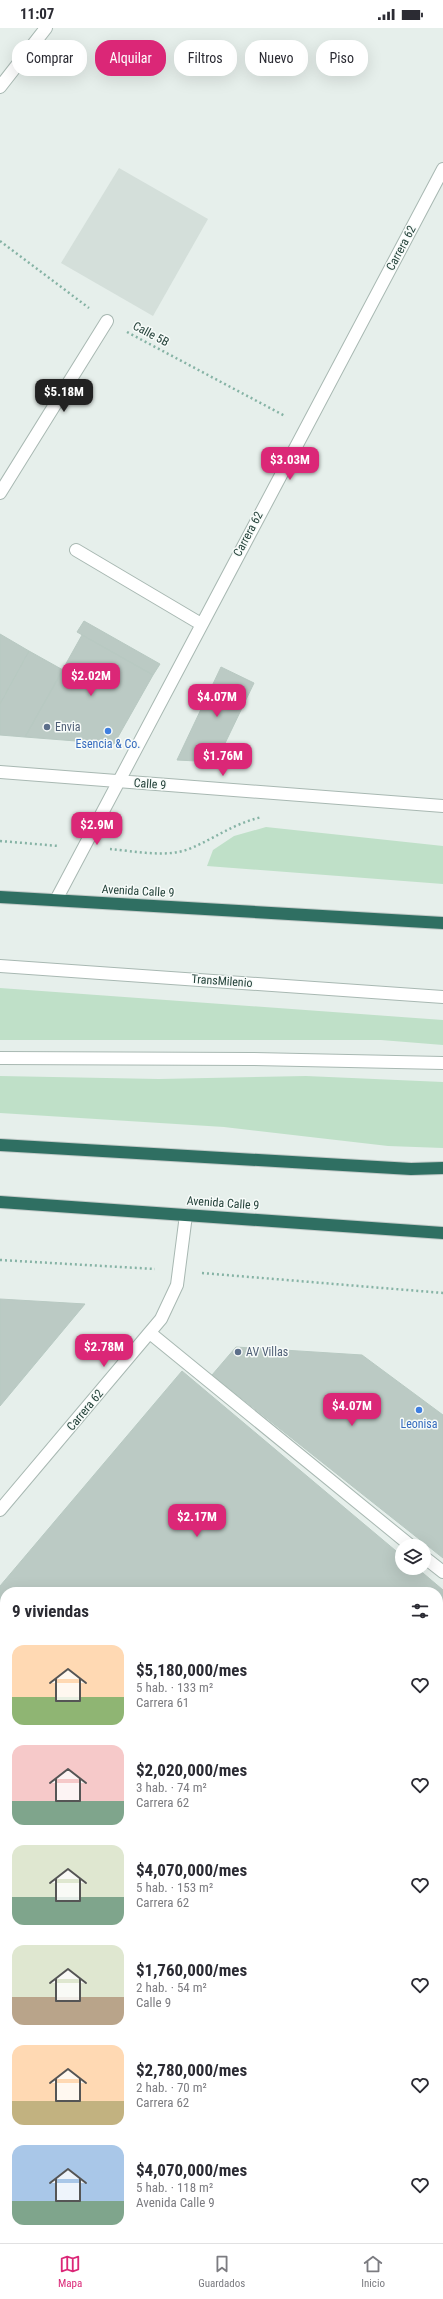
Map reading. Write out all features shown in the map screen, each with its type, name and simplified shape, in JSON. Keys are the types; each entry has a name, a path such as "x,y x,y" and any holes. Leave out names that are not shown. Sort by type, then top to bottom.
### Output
{"highway":[{"name":"Avenida Calle 9","path":"0,897 443,923"},
{"path":"402,921 443,928"},
{"path":"0,1145 395,1168 443,1168"},
{"name":"Avenida Calle 9","path":"0,1202 443,1233"}],"street":[{"path":"0,87 46,28"},
{"name":"Carrera 62","path":"56,900 117,781 443,169"},
{"path":"0,493 107,321"},
{"path":"76,550 201,624"},
{"name":"Calle 9","path":"0,772 442,804"},
{"name":"TransMilenio","path":"0,966 443,996"},
{"path":"0,1058 250,1059 443,1063"},
{"name":"Carrera 62","path":"0,1510 150,1333 169,1305 177,1285 186,1215"},
{"path":"150,1333 402,1539"},
{"path":"431,1563 443,1572"}],"path":[{"name":"Calle 5B","path":"0,241 107,321 305,427"},
{"path":"136,851 168,853 188,849 234,825 267,816"},
{"path":"0,841 28,843"},
{"path":"0,1260 125,1267"},
{"path":"248,1276 443,1293"}],"shaded area":[{"path":"119,168 208,219 153,316 61,263"}],"green space":[{"path":"266,827 443,846 443,884 207,866 213,850 234,836"},
{"path":"0,988 443,1020 443,1045 381,1040 0,1040"},
{"path":"0,1076 159,1079 306,1076 443,1082 443,1148 388,1146 224,1127 0,1113"}],"building":[{"path":"84,621 160,664 153,675 77,632"},
{"path":"0,634 29,651 0,704"},
{"path":"82,635 153,675 114,744 25,737"},
{"path":"29,651 63,670 25,737 0,735 0,704"},
{"path":"221,667 254,683 216,762 177,760"},
{"path":"0,1299 85,1304 0,1406"},
{"path":"236,1347 362,1355 443,1415 443,1558 431,1548 431,1539 419,1539 212,1375"},
{"path":"182,1371 395,1550 395,1575 425,1575 439,1587 0,1587"}],"place":[{"name":"Envia","path":"47,727"},
{"name":"Esencia & Co.","path":"108,731"},
{"name":"AV Villas","path":"238,1352"},
{"name":"Leonisa","path":"419,1410"}]}
